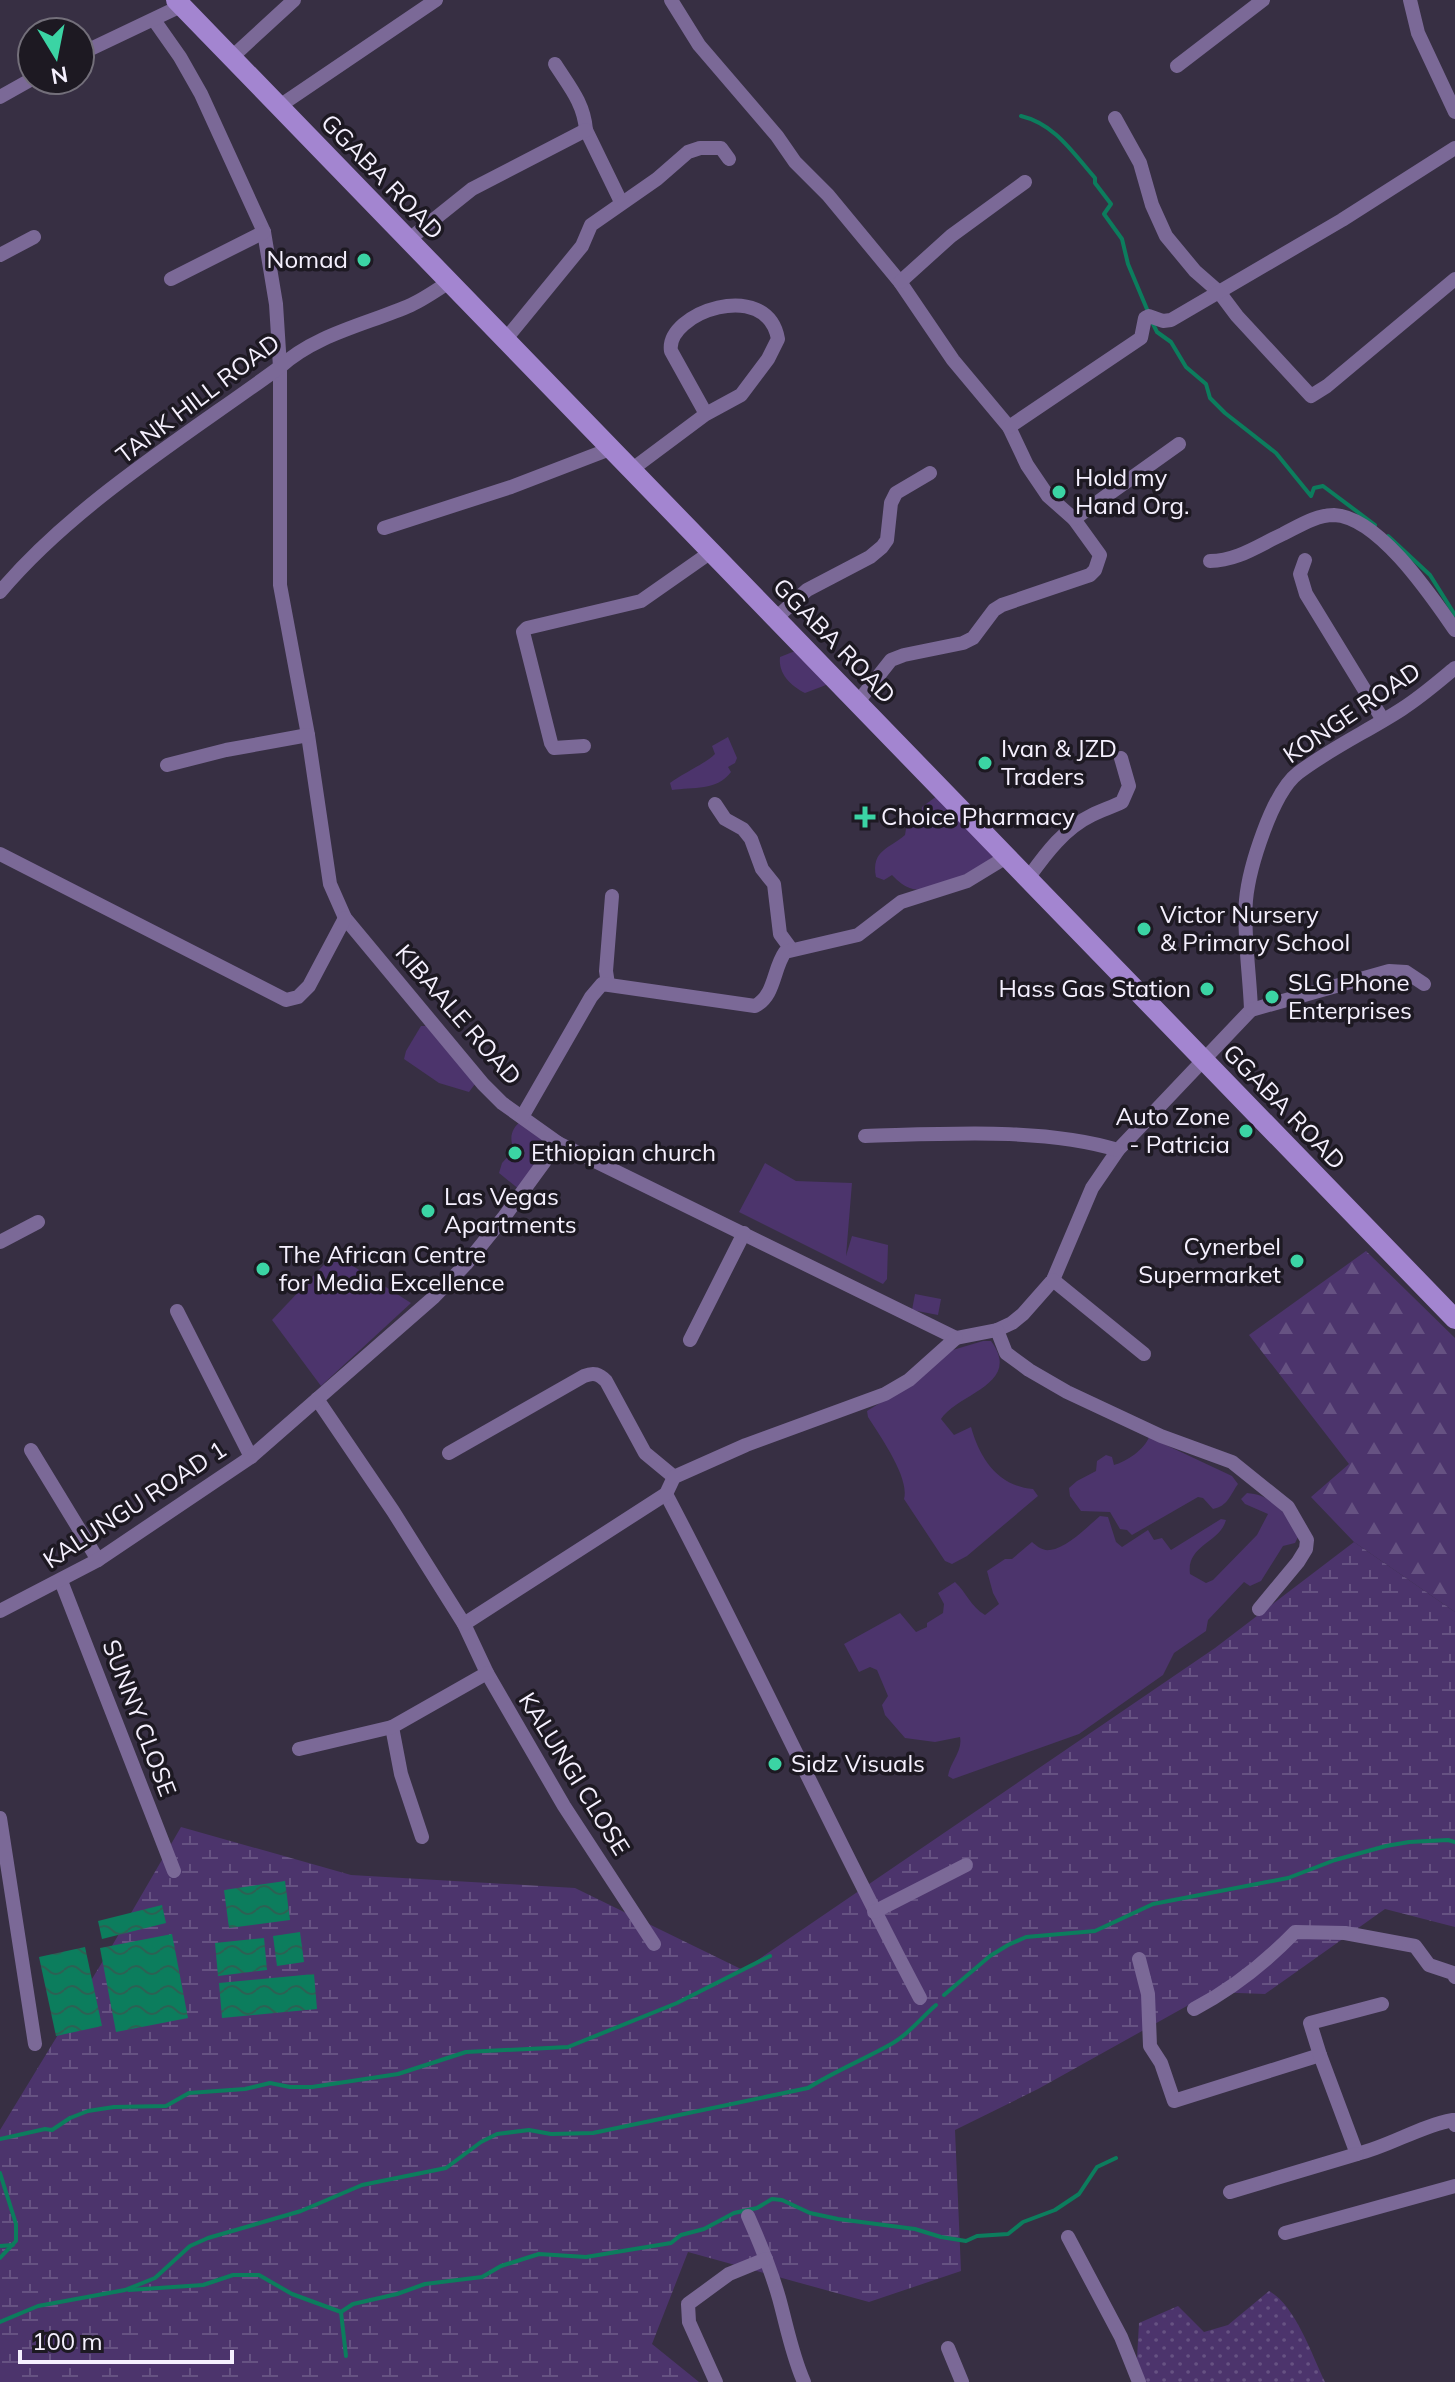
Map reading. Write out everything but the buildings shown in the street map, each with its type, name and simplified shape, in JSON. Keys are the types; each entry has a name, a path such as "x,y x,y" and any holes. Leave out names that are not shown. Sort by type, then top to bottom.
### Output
{"main road":[{"name":"GGABA ROAD","path":"179,3 1455,1319"}],"street":[{"path":"231,58 294,0"},
{"path":"278,107 436,0"},
{"path":"671,0 699,45 777,136 795,162 828,195 900,282 953,360 1009,427 1027,465 1048,496 1074,519 1100,555 1090,575 994,610 973,638 891,660 857,703"},
{"path":"1177,66 1263,0"},
{"path":"1410,0 1418,33 1455,112"},
{"path":"96,47 154,20 179,3"},
{"name":"KIBAALE ROAD","path":"154,20 201,94 264,232 276,304 280,367 279,573 308,735 330,884 345,918 483,1084 558,1143 956,1338"},
{"path":"555,64 578,99 586,130 621,202"},
{"path":"1115,118 1140,163 1160,225 1195,271 1219,292 1237,316 1311,396 1455,279"},
{"path":"407,241 472,189 586,130"},
{"path":"505,340 582,246 591,225 657,179 688,152 700,148 721,148 729,159"},
{"path":"1009,427 1138,340 1145,318 1149,316 1167,322 1342,220 1455,148"},
{"path":"900,282 951,236 1025,182"},
{"path":"171,279 264,232"},
{"path":"0,255 34,237"},
{"name":"TANK HILL ROAD","path":"0,592 17,572 83,512 294,354 409,306 449,282"},
{"path":"631,470 706,414 741,395 774,350 778,339 771,319 754,306 726,305 711,310 678,330 670,341 671,351 706,414"},
{"path":"1074,519 1179,444"},
{"path":"384,528 511,487 610,449"},
{"path":"776,618 807,590 870,557 882,547 887,540 891,503 896,493 930,473"},
{"path":"1210,561 1240,556 1315,518 1337,515 1371,530 1414,571 1455,630"},
{"path":"584,746 562,749 554,748 551,743 523,632 527,628 641,601 711,552"},
{"path":"1305,560 1300,574 1306,594 1383,720"},
{"name":"KONGE ROAD","path":"1251,1010 1245,904 1251,873 1281,791 1296,774 1431,688 1455,668"},
{"path":"167,765 308,735"},
{"path":"1029,877 1065,833 1083,820 1122,802 1129,786 1121,758"},
{"path":"522,1117 598,987 608,984 755,1006 768,994 785,955 774,884 762,869 751,839 743,829 725,819 715,804"},
{"path":"0,854 286,1000 298,997 309,986 345,918"},
{"path":"785,955 858,935 901,902 967,881 1008,856"},
{"path":"608,984 606,971 612,896"},
{"path":"464,1624 666,1494 674,1477 746,1445 885,1394 909,1380 956,1338 997,1330 1012,1323 1053,1280 1092,1188 1118,1150 1251,1010 1389,971 1406,972 1424,984"},
{"path":"865,1136 962,1134 1037,1137 1118,1150"},
{"name":"KALUNGU ROAD 1","path":"0,1611 98,1560 251,1457 434,1297 466,1264 535,1178 558,1143"},
{"path":"0,1242 38,1222"},
{"path":"690,1340 744,1233"},
{"path":"1053,1280 1144,1354"},
{"path":"177,1311 251,1457"},
{"path":"997,1330 1006,1353 1029,1370 1067,1392 1161,1436 1232,1462 1288,1507 1307,1540 1306,1549 1259,1609"},
{"path":"449,1453 584,1376 594,1374 606,1381 645,1453 674,1477"},
{"name":"KALUNGI CLOSE","path":"317,1399 464,1624 487,1673 564,1806 654,1944"},
{"path":"31,1450 98,1560"},
{"path":"666,1494 730,1615 874,1912 920,1998"},
{"name":"SUNNY CLOSE","path":"61,1581 174,1871"},
{"path":"299,1749 392,1727 487,1673"},
{"path":"392,1727 401,1774 422,1837"},
{"path":"0,1818 35,2044"},
{"path":"874,1912 966,1865"},
{"path":"1194,2009 1250,1974 1295,1932 1345,1933 1415,1946 1429,1965 1453,1973 1455,1977"},
{"path":"1139,1959 1148,1994 1150,2046 1161,2063 1174,2101 1320,2055"},
{"path":"1357,2154 1310,2023 1382,2004"},
{"path":"1230,2192 1380,2148 1442,2122 1454,2121"},
{"path":"1285,2233 1455,2186"},
{"path":"748,2216 779,2297 791,2350 804,2382"},
{"path":"1068,2237 1121,2337 1139,2382"},
{"path":"716,2382 689,2322 688,2304 729,2274 766,2259"},
{"path":"948,2348 962,2382"}],"green space":[{"path":"795,651 828,681 826,685 805,693 786,679 780,657"},
{"path":"728,737 737,758 728,767 731,772 725,778 704,787 672,790 670,783 715,754 712,746"},
{"path":"941,793 999,853 958,878 935,887 913,889 892,875 884,880 876,877 876,861 887,847 905,835 908,817 914,820 922,816 922,807"},
{"path":"421,1026 430,1026 475,1084 469,1092 439,1083 404,1059"},
{"path":"521,1121 551,1142 520,1190 499,1173 502,1163 514,1150 512,1134"},
{"path":"765,1163 796,1181 852,1183 846,1256 852,1236 888,1245 887,1279 883,1284 739,1212"},
{"path":"1366,1251 1455,1338 1455,1612 1354,1542 1311,1497 1349,1464 1249,1335"},
{"path":"334,1254 411,1303 321,1386 272,1320"},
{"path":"915,1294 941,1299 938,1315 912,1310"},
{"path":"991,1341 999,1356 999,1368 994,1378 941,1419 954,1435 971,1427 992,1469 1010,1483 1033,1489 1038,1496 967,1556 952,1564 945,1561 904,1499 903,1480 867,1411 896,1393 946,1352"},
{"path":"1149,1437 1232,1476 1238,1484 1228,1500 1213,1509 1198,1497 1132,1535 1120,1529 1110,1512 1081,1511 1070,1496 1069,1488 1096,1471 1097,1461 1106,1455 1112,1457 1114,1465 1119,1463 1139,1450"},
{"path":"1247,1493 1265,1497 1278,1507 1298,1537 1295,1543 1283,1546 1261,1581 1250,1586 1244,1582 1208,1620 1206,1631 1174,1653 1163,1675 1079,1734 953,1779 948,1776 960,1747 960,1737 935,1742 905,1738 885,1715 882,1705 888,1696 877,1670 870,1667 859,1672 844,1644 900,1613 916,1632 927,1627 927,1623 943,1613 944,1604 938,1593 955,1582 985,1615 999,1604 987,1571 1005,1559 1012,1559 1032,1542 1047,1550 1063,1545 1100,1516 1108,1517 1116,1542 1122,1547 1148,1530 1154,1540 1162,1538 1171,1550 1221,1519 1226,1520 1223,1528 1198,1550 1190,1564 1190,1574 1206,1583 1213,1580 1257,1535 1268,1514 1245,1504 1241,1499"},
{"path":"1354,1542 1455,1612 1455,1927 1385,1909 1265,1994 1212,1992 1038,2089 955,2130 961,2271 869,2302 688,2252 652,2344 699,2382 0,2382 0,2130 181,1827 351,1875 575,1888 743,1970 1215,1648"},
{"path":"1269,2291 1295,2319 1325,2382 1139,2382 1136,2376 1139,2323 1178,2306 1204,2332 1228,2325"}],"water":[{"path":"285,1881 290,1920 229,1928 224,1890"},
{"path":"162,1905 166,1923 102,1939 98,1921"},
{"path":"300,1932 304,1962 277,1966 273,1936"},
{"path":"172,1934 188,2018 116,2032 100,1948"},
{"path":"264,1938 267,1970 218,1976 215,1943"},
{"path":"85,1947 102,2026 56,2036 39,1957"},
{"path":"314,1974 317,2009 222,2018 219,1983"}],"waterway":[{"path":"1021,116 1054,133 1095,178 1095,183 1111,204 1104,214 1122,239 1128,264 1149,314"},
{"path":"1152,322 1157,332 1171,342 1186,367 1206,384 1210,398 1276,453 1311,496 1314,488 1323,486 1375,525"},
{"path":"1388,536 1430,575 1455,615"},
{"path":"944,1995 990,1956 1026,1937 1095,1931 1153,1904 1288,1878 1335,1860 1386,1846 1409,1842 1455,1842"},
{"path":"0,2139 52,2130 88,2111 166,2106 189,2093 245,2089 270,2083 312,2087 398,2074 466,2052 568,2047 677,2003 770,1956"},
{"path":"0,2322 38,2306 125,2290 155,2278 190,2246 208,2238 301,2211 362,2185 446,2168 497,2134 529,2130 551,2134 593,2133 808,2088 893,2043 936,2005"},
{"path":"341,2312 353,2304 425,2284 482,2277 501,2266 539,2254 586,2257 671,2243 681,2235 704,2229 734,2213 757,2208 772,2199 782,2200 810,2213 915,2229 966,2241 977,2236 1008,2234 1023,2222 1055,2210 1079,2194 1097,2167 1116,2158"},
{"path":"0,2173 16,2224 16,2241 0,2258"},
{"path":"0,2246 13,2245"},
{"path":"129,2290 203,2285 233,2275 259,2275 292,2294 341,2312"},
{"path":"341,2312 346,2356"}],"place":[{"name":"Nomad","path":"364,260"},
{"name":"Hold my Hand Org.","path":"1059,492"},
{"name":"Ivan & JZD Traders","path":"985,763"},
{"name":"Choice Pharmacy","path":"865,817"},
{"name":"Victor Nursery & Primary School","path":"1144,929"},
{"name":"Hass Gas Station","path":"1207,989"},
{"name":"SLG Phone Enterprises","path":"1272,997"},
{"name":"Auto Zone - Patricia","path":"1246,1131"},
{"name":"Ethiopian church","path":"515,1153"},
{"name":"Las Vegas Apartments","path":"428,1211"},
{"name":"Cynerbel Supermarket","path":"1297,1261"},
{"name":"The African Centre for Media Excellence","path":"263,1269"},
{"name":"Sidz Visuals","path":"775,1764"}]}
